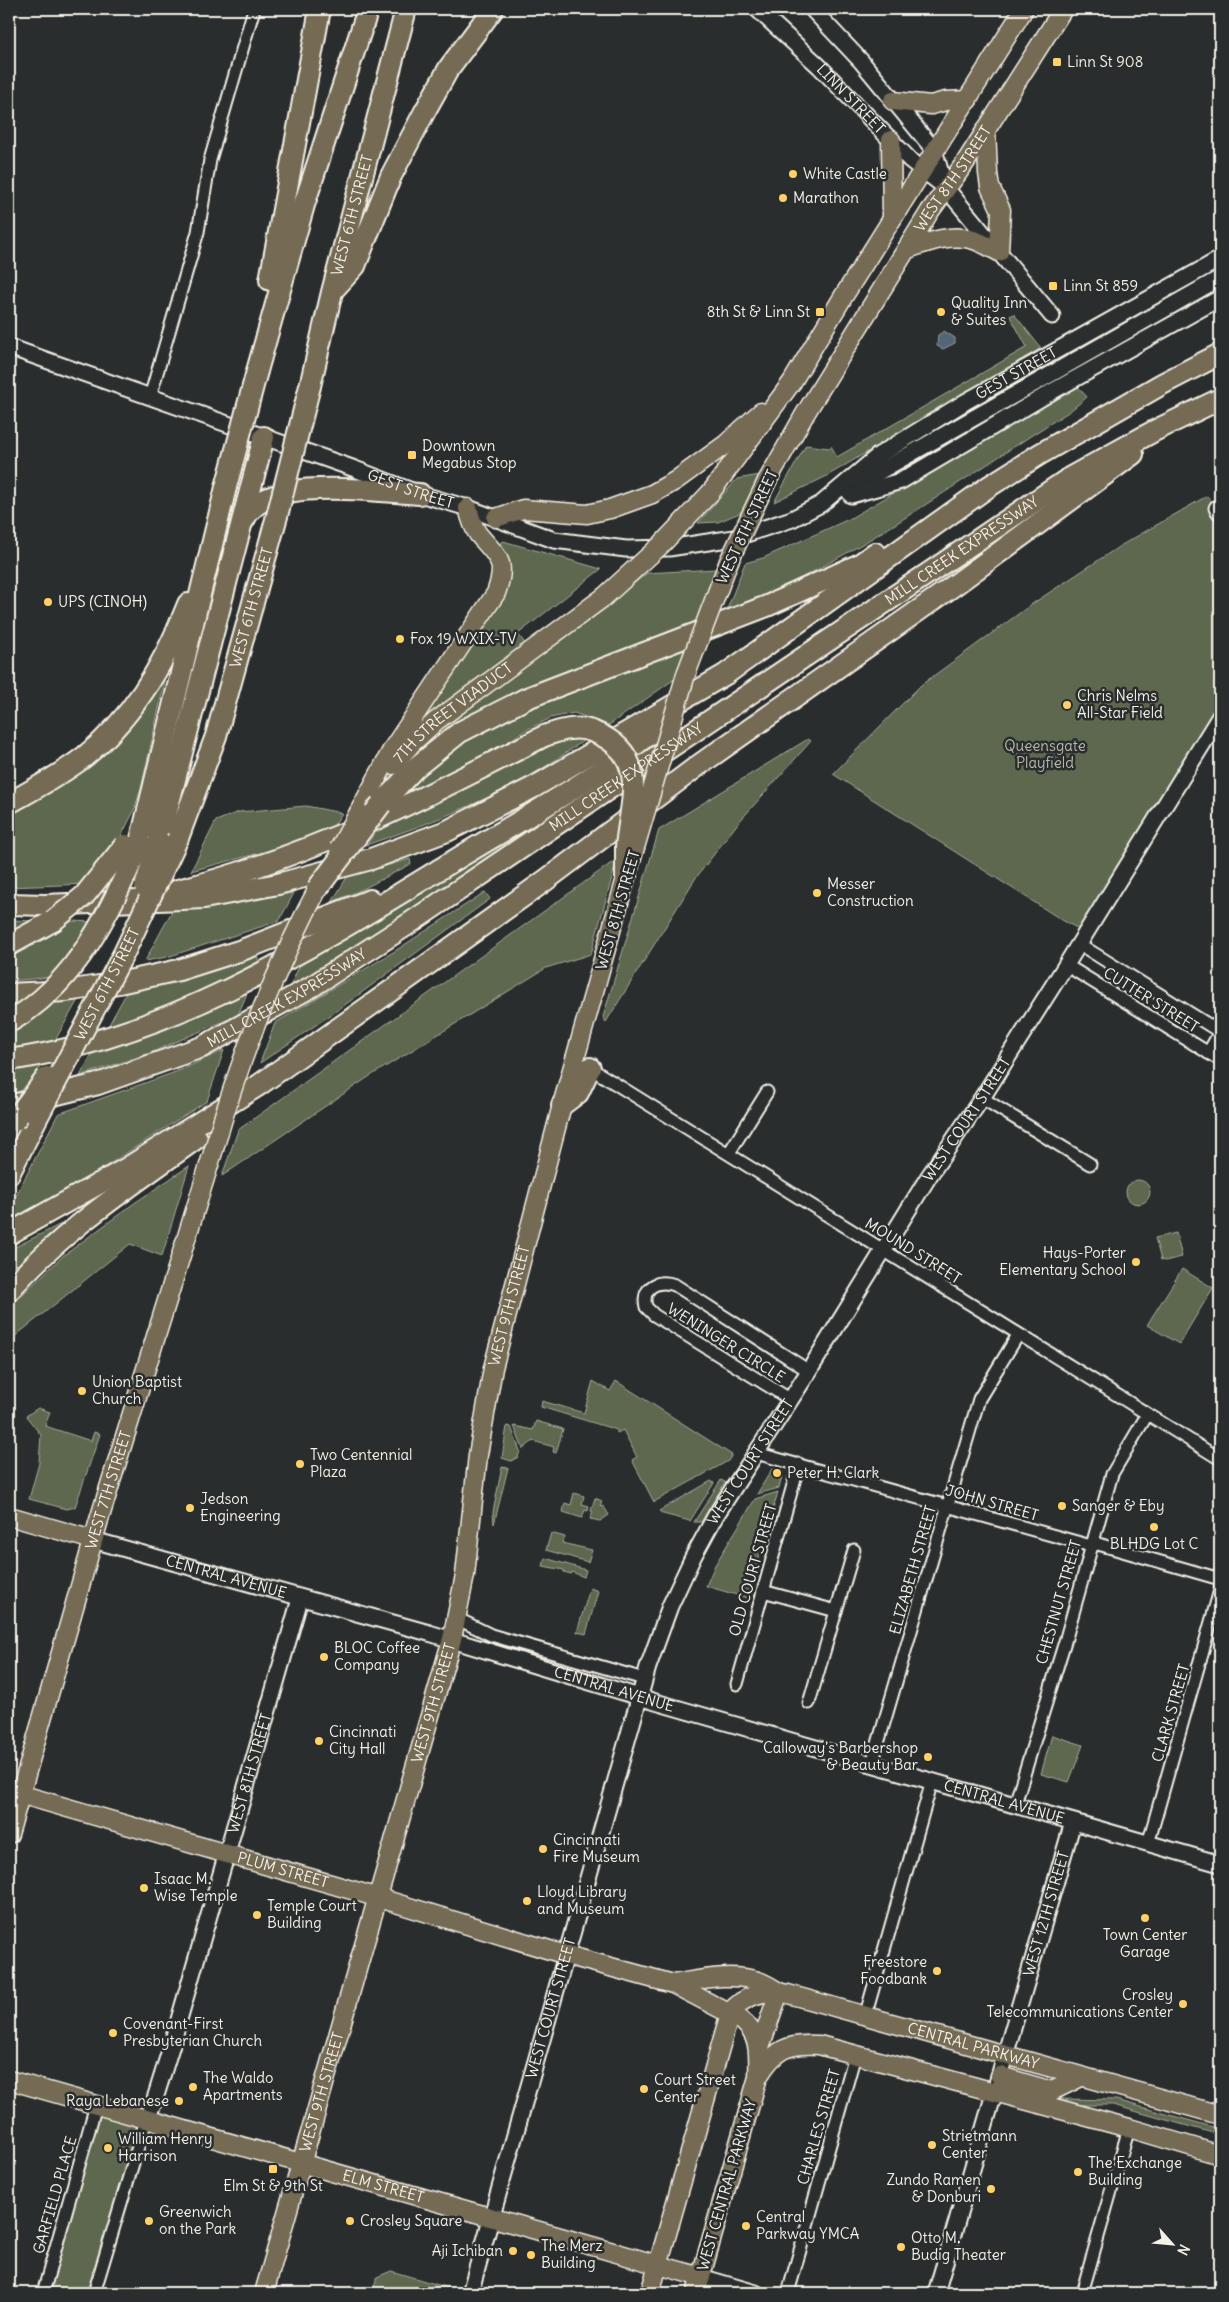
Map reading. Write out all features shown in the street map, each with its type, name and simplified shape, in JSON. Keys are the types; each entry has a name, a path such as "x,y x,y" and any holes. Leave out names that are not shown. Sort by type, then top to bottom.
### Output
{"highway":[{"path":"275,303 269,283 320,9"},
{"path":"9,945 53,921 150,842 164,749 215,532 256,370 275,303 368,9"},
{"name":"WEST 6TH STREET","path":"9,1174 124,954 150,842 216,736 277,516 332,292 406,9"},
{"path":"332,292 354,266 391,176 449,68 493,9"},
{"path":"9,1060 104,1040 147,1026 246,981 340,931 606,767 726,674 988,487 1040,454 1162,384 1220,354"},
{"name":"MILL CREEK EXPRESSWAY","path":"11,1119 98,1084 202,1047 311,987 407,925 1071,478 1154,431 1220,399"},
{"path":"9,1234 127,1168 259,1085 546,880 699,765 956,584 1129,459 1154,431"},
{"path":"9,1022 30,1009 46,995 79,960 120,888 150,842 239,534 264,437"},
{"path":"317,889 381,804 415,768 469,728 527,698 730,622 860,564 958,496 988,487"},
{"path":"239,534 246,516 257,504 270,497 315,488 420,494"},
{"path":"9,803 45,783 83,758 101,742 126,714 163,660 180,623 215,532"},
{"path":"9,904 204,898 278,884 372,858 447,831 536,786 726,674"},
{"path":"134,901 242,874 289,856 434,792 544,736 563,729 576,728 594,732 606,738 621,752 632,770 634,800 626,847 626,878"},
{"path":"9,994 66,990 119,983 179,970 242,950 355,907 445,866"},
{"path":"11,1119 91,1014"},
{"path":"562,1105 578,1093 590,1068"},
{"path":"9,1291 28,1270 82,1223 199,1136 259,1085"}],"main road":[{"name":"WEST 8TH STREET","path":"792,382 934,150 968,100 1024,9"},
{"name":"WEST 8TH STREET","path":"562,1105 686,674 729,561 767,481 805,414 946,187 965,163 1063,9"},
{"path":"892,100 931,105 946,101 968,100"},
{"path":"908,249 931,241 959,238 974,240 999,252 1000,210 990,187 986,129"},
{"path":"891,140 892,219"},
{"path":"496,518 523,509 587,514 610,509 652,494 675,481 726,444 753,421 792,382"},
{"name":"7TH STREET VIADUCT","path":"214,1149 248,1043 277,973 317,889 359,812 412,743 436,721 604,596 661,545 711,492 792,382"},
{"path":"359,812 393,748 496,593 501,571 498,558 495,550 477,533 468,508"},
{"name":"WEST 9TH STREET","path":"264,2293 452,1639 465,1575 479,1447 493,1368 562,1105"},
{"name":"WEST 7TH STREET","path":"9,1834 14,1793 214,1149"},
{"name":"CENTRAL AVENUE","path":"9,1516 94,1540"},
{"name":"PLUM STREET","path":"14,1793 566,1955 673,1984"},
{"path":"673,1984 714,1978 744,1978 758,1981 779,1992 759,2050 758,2077"},
{"path":"673,1984 730,2013 749,2025 759,2050"},
{"name":"CENTRAL PARKWAY","path":"730,2013 737,2004 748,1997 779,1992 1220,2115"},
{"path":"650,2293 730,2013"},
{"path":"758,2077 769,2059 790,2047 804,2044 819,2045 1129,2128 1220,2155"},
{"path":"1000,2076 1052,2091 1081,2077"},
{"name":"WEST CENTRAL PARKWAY","path":"698,2285 758,2077"},
{"name":"ELM STREET","path":"9,2080 658,2264 698,2285"}],"street":[{"path":"150,397 198,232 210,160 254,9"},
{"name":"LINN STREET","path":"756,9 814,60 922,170 946,187 1052,316"},
{"name":"LINN STREET","path":"812,9 861,61 934,150 946,187"},
{"name":"GEST STREET","path":"9,347 554,540 626,549 668,548 705,544 746,535 792,520 821,504 880,455 965,402 1220,259"},
{"path":"821,504 888,468 1220,278"},
{"name":"GEST STREET","path":"821,504 902,480 1053,391 1220,298"},
{"name":"WEST COURT STREET","path":"470,2293 644,1678 670,1606 693,1557 716,1515 791,1400 929,1176 982,1098 1066,965 1220,716"},
{"name":"CUTTER STREET","path":"1079,944 1220,1032"},
{"name":"CUTTER STREET","path":"1066,965 1220,1060"},
{"path":"1208,1053 1220,1032"},
{"name":"MOUND STREET","path":"590,1068 1220,1460"},
{"path":"729,1153 767,1092"},
{"path":"982,1098 1090,1164"},
{"name":"WENINGER CIRCLE","path":"791,1400 654,1315 646,1307 647,1292 650,1286 668,1282 675,1285 809,1371"},
{"name":"ELIZABETH STREET","path":"872,1764 979,1398 1018,1335"},
{"name":"CHESTNUT STREET","path":"1014,1804 1066,1638 1112,1474 1147,1415"},
{"name":"JOHN STREET","path":"756,1453 1091,1546 1098,1544 1220,1578"},
{"name":"OLD COURT STREET","path":"737,1684 799,1464"},
{"name":"CENTRAL AVENUE","path":"94,1540 452,1639 639,1696 1220,1864"},
{"path":"809,1703 854,1550"},
{"name":"CLARK STREET","path":"1148,1844 1220,1590"},
{"path":"763,1591 836,1611"},
{"name":"WEST 8TH STREET","path":"146,2120 154,2102 172,2044 300,1598"},
{"name":"CENTRAL AVENUE","path":"456,1618 491,1635 644,1678"},
{"path":"865,2017 932,1781"},
{"name":"WEST 12TH STREET","path":"936,2293 1073,1822"},
{"name":"CHARLES STREET","path":"788,2293 855,2055"},
{"name":"GARFIELD PLACE","path":"43,2293 96,2106"},
{"path":"94,2293 146,2120"},
{"path":"1082,2293 1129,2128"},
{"name":"ELM STREET","path":"698,2285 756,2293"}],"green space":[{"path":"1014,314 1041,348 827,476 774,502 806,445 829,448 831,446 837,457 1027,347 1010,316"},
{"path":"1077,386 1087,397 1070,411 860,545 817,570 726,612 745,563 763,558 849,519"},
{"path":"760,475 742,512 718,522 698,523 737,479"},
{"name":"Queensgate Playfield","path":"1207,496 1220,512 1220,716 1086,933 1062,920 833,774 921,685 1032,604 1120,546"},
{"path":"503,541 601,569 518,634 526,645 425,719 419,714 482,627 498,545"},
{"path":"716,569 695,624 627,648 546,682 422,751 418,747 436,731 594,616 647,573"},
{"path":"685,648 676,678 609,725 574,713 551,718 524,731 483,758 402,798 418,777 437,759 481,730 504,718"},
{"path":"165,681 141,789 133,813 116,846 86,884 9,887 9,814 55,787 95,757 131,722"},
{"path":"560,737 589,737 556,760 503,790 446,816 366,845 379,828 403,819 448,797"},
{"path":"808,739 811,741 738,823 695,879 606,1022 603,1017 659,830"},
{"path":"306,806 342,813 328,835 191,871 216,821 239,812"},
{"path":"545,820 386,929 288,991 303,958"},
{"path":"410,859 411,864 363,889 332,902 347,877"},
{"path":"617,859 591,954 546,968 367,1078 222,1176 238,1130"},
{"path":"485,892 490,899 335,1012 260,1063 275,1023 395,951"},
{"path":"294,893 279,921 167,957 145,961 172,911"},
{"path":"9,920 38,921 9,934"},
{"path":"72,921 93,922 53,977 9,981 9,954 47,938"},
{"path":"256,955 259,961 240,971 184,998 106,1030 128,990"},
{"path":"250,986 238,1015 150,1053 80,1076 93,1052"},
{"path":"79,998 53,1044 9,1049 9,1031 48,1008 54,1001"},
{"path":"224,1050 207,1101 86,1179 9,1220 9,1209 58,1114 181,1070"},
{"path":"43,1062 25,1093 9,1095 9,1068"},
{"path":"189,1166 162,1256 130,1244 9,1341 9,1307 63,1256 133,1204"},
{"path":"1133,1180 1143,1180 1150,1187 1150,1197 1143,1204 1133,1204 1126,1197 1126,1187"},
{"path":"61,1224 64,1227 9,1284 9,1250"},
{"path":"1176,1233 1182,1257 1165,1261 1161,1260 1155,1238"},
{"path":"1182,1269 1213,1288 1179,1344 1147,1325"},
{"path":"593,1381 610,1391 616,1381 732,1455 728,1461 654,1502 632,1460 637,1457 623,1430 617,1433 617,1430 541,1407 542,1401 584,1413"},
{"path":"38,1408 50,1412 45,1426 91,1441 94,1432 100,1434 75,1507 67,1509 29,1499 39,1463 41,1435 26,1416"},
{"path":"536,1421 563,1429 556,1453 553,1452 554,1447 533,1441 523,1449 514,1426 533,1430"},
{"path":"507,1426 511,1427 520,1451 518,1457 511,1461 502,1458"},
{"path":"502,1467 508,1468 494,1524 493,1512"},
{"path":"772,1469 783,1472 779,1488 757,1494"},
{"path":"721,1480 725,1482 701,1522 694,1522"},
{"path":"711,1481 714,1483 690,1521 663,1514 659,1511"},
{"path":"778,1492 747,1598 706,1586 715,1565 755,1499"},
{"path":"574,1493 584,1496 582,1504 589,1506 588,1511 585,1510 582,1518 563,1512 565,1503 571,1505"},
{"path":"595,1498 602,1501 600,1506 604,1507 609,1515 600,1521 590,1519"},
{"path":"551,1533 565,1537 562,1543 592,1550 588,1562 546,1550"},
{"path":"545,1558 586,1570 584,1577 572,1572 571,1574 564,1572 564,1570 543,1566"},
{"path":"590,1588 598,1591 586,1634 577,1632"},
{"path":"1052,1735 1083,1745 1069,1782 1041,1774"},
{"path":"1015,2086 1064,2099 1116,2100 1220,2129 1220,2135 1113,2105 1063,2105"},
{"path":"96,2105 146,2120 94,2293 43,2293"},
{"path":"391,2271 452,2289 451,2293 372,2293 377,2277"}],"water":[{"path":"944,331 955,338 955,343 943,349 937,346 938,335"}],"place":[{"name":"Linn St 908","path":"1057,62"},
{"name":"White Castle","path":"793,174"},
{"name":"Marathon","path":"783,198"},
{"name":"Linn St 859","path":"1053,286"},
{"name":"8th St & Linn St","path":"820,312"},
{"name":"Quality Inn & Suites","path":"941,312"},
{"name":"Downtown Megabus Stop","path":"412,455"},
{"name":"UPS (CINOH)","path":"48,602"},
{"name":"Fox 19 WXIX-TV","path":"400,639"},
{"name":"Chris Nelms All-Star Field","path":"1067,705"},
{"name":"Messer Construction","path":"817,893"},
{"name":"Hays-Porter Elementary School","path":"1136,1262"},
{"name":"Union Baptist Church","path":"82,1391"},
{"name":"Two Centennial Plaza","path":"300,1464"},
{"name":"Peter H. Clark","path":"777,1473"},
{"name":"Sanger & Eby","path":"1062,1506"},
{"name":"Jedson Engineering","path":"190,1508"},
{"name":"BLHDG Lot C","path":"1154,1527"},
{"name":"BLOC Coffee Company","path":"324,1657"},
{"name":"Cincinnati City Hall","path":"319,1741"},
{"name":"Calloway's Barbershop & Beauty Bar","path":"928,1757"},
{"name":"Cincinnati Fire Museum","path":"543,1849"},
{"name":"Isaac M. Wise Temple","path":"144,1888"},
{"name":"Lloyd Library and Museum","path":"527,1901"},
{"name":"Temple Court Building","path":"257,1915"},
{"name":"Town Center Garage","path":"1145,1918"},
{"name":"Freestore Foodbank","path":"937,1971"},
{"name":"Crosley Telecommunications Center","path":"1183,2004"},
{"name":"Covenant-First Presbyterian Church","path":"113,2033"},
{"name":"The Waldo Apartments","path":"193,2087"},
{"name":"Court Street Center","path":"644,2089"},
{"name":"Raya Lebanese","path":"179,2101"},
{"name":"Strietmann Center","path":"932,2145"},
{"name":"William Henry Harrison","path":"108,2148"},
{"name":"Elm St & 9th St","path":"273,2169"},
{"name":"The Exchange Building","path":"1078,2172"},
{"name":"Zundo Ramen & Donburi","path":"991,2189"},
{"name":"Greenwich on the Park","path":"149,2221"},
{"name":"Crosley Square","path":"350,2221"},
{"name":"Central Parkway YMCA","path":"746,2226"},
{"name":"Otto M. Budig Theater","path":"901,2247"},
{"name":"Aji Ichiban","path":"513,2251"},
{"name":"The Merz Building","path":"531,2255"}]}
